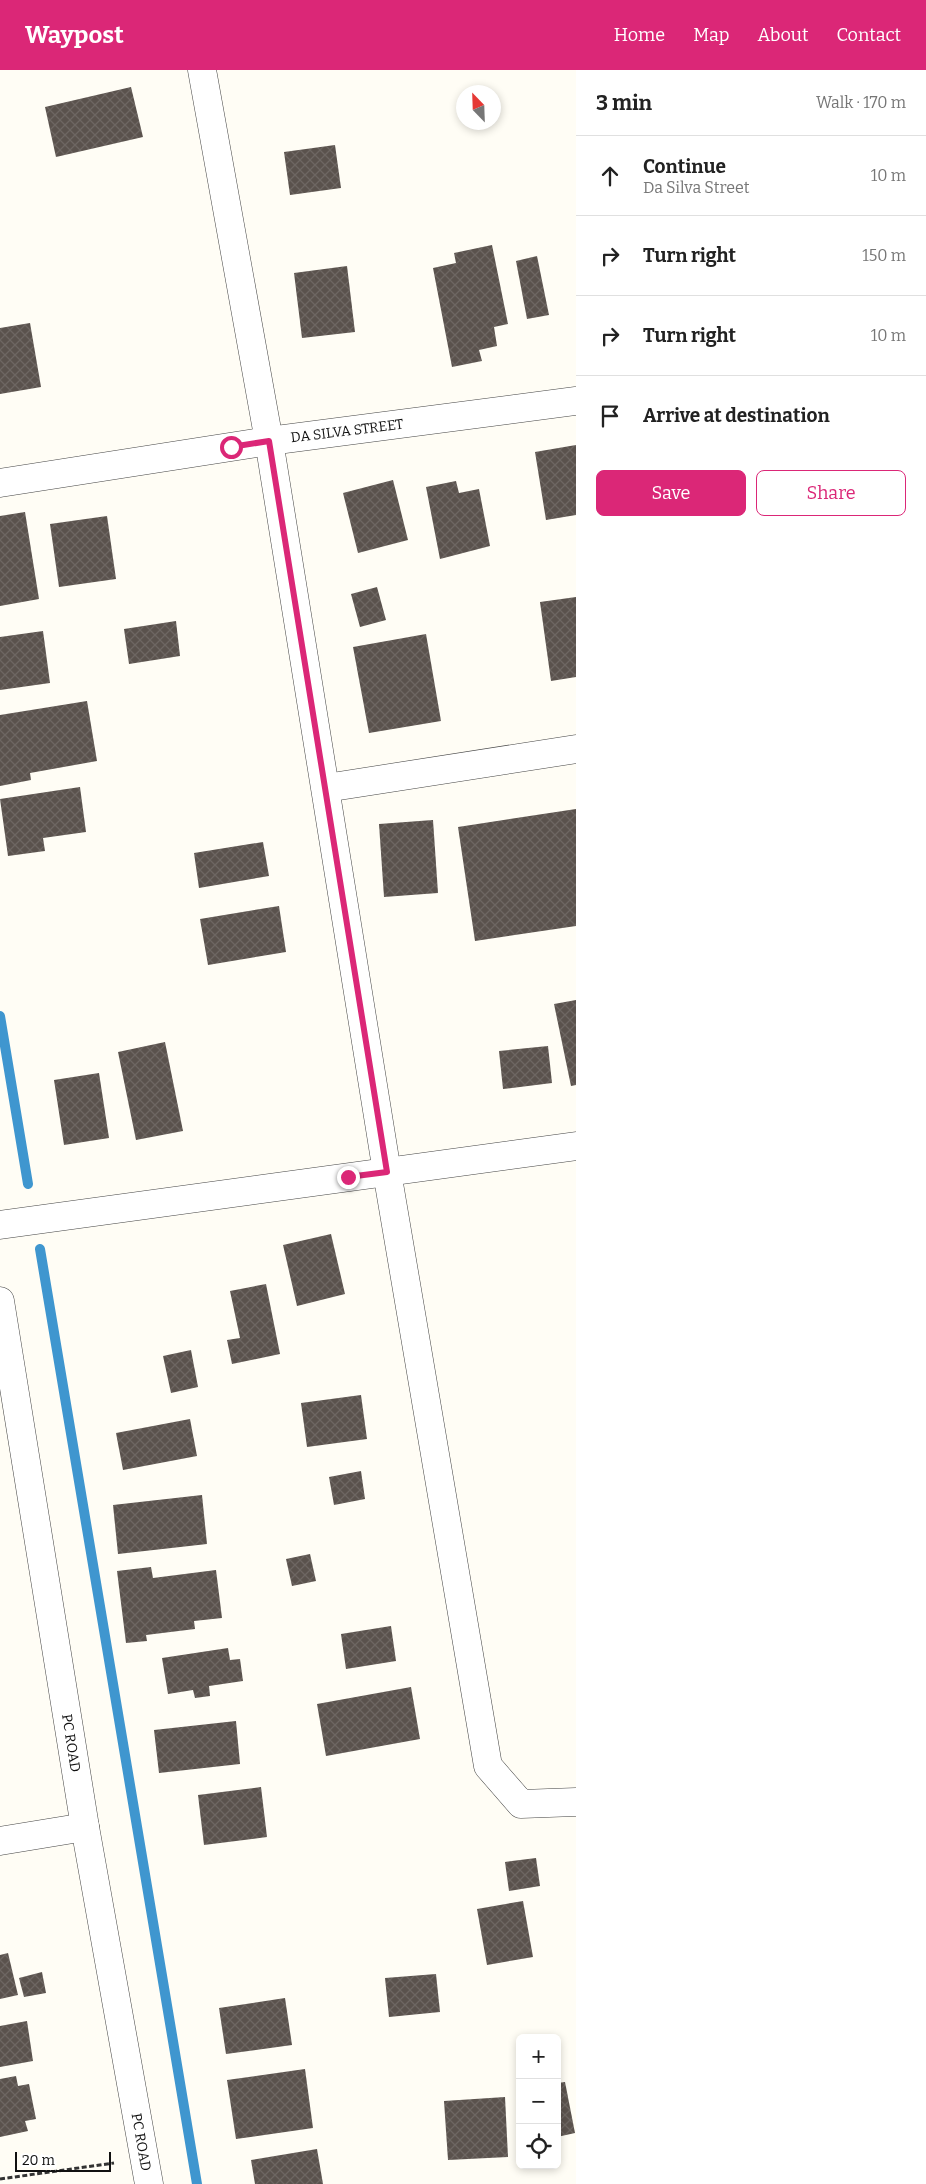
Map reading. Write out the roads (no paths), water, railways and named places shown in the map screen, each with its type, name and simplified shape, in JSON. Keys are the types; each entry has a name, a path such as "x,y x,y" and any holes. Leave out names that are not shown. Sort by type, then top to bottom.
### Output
{"street":[{"path":"202,70 269,441 387,1172 488,1766 521,1804 576,1802"},
{"name":"DA SILVA STREET","path":"0,483 269,441 576,401"},
{"path":"326,788 576,749"},
{"path":"0,1225 576,1146"},
{"name":"PC ROAD","path":"0,1301 85,1827 146,2171"},
{"path":"0,1841 85,1827"}],"waterway":[{"path":"0,1016 28,1184"},
{"path":"40,1249 197,2184"}]}
